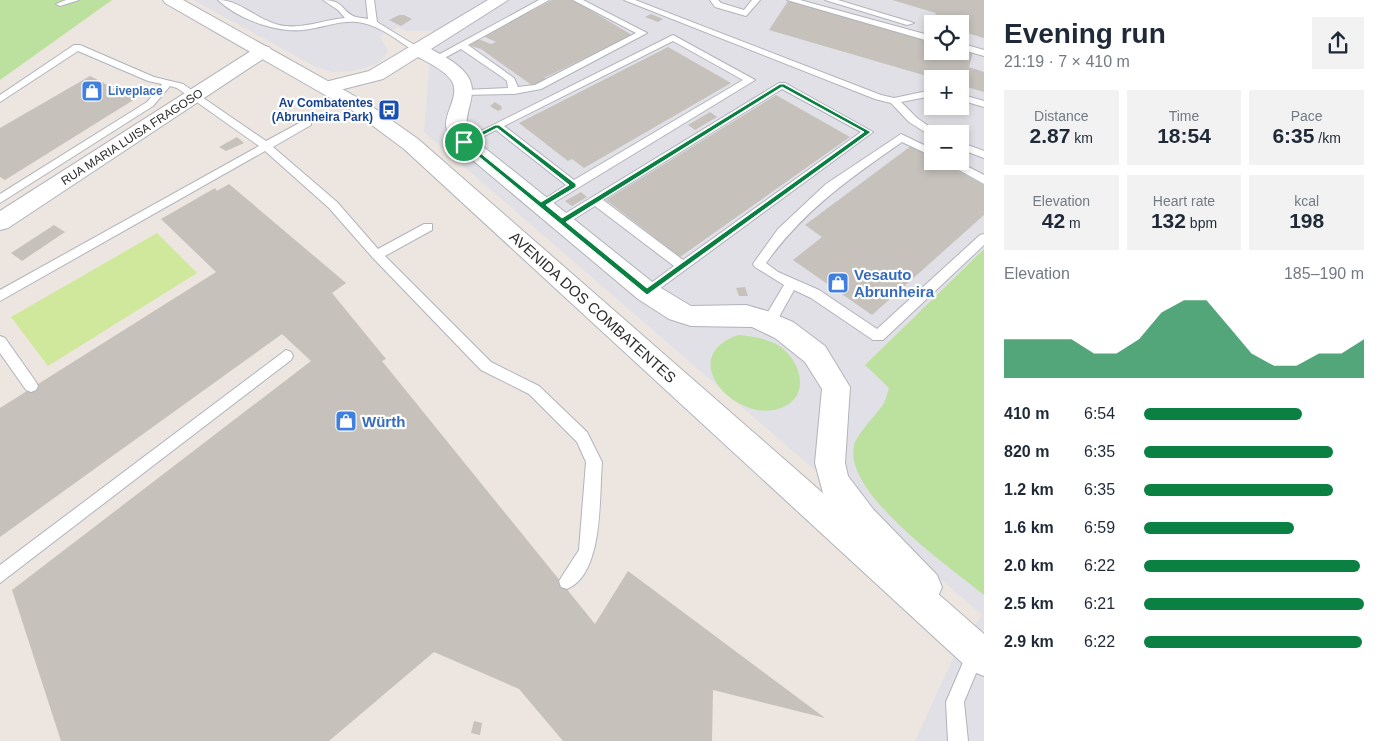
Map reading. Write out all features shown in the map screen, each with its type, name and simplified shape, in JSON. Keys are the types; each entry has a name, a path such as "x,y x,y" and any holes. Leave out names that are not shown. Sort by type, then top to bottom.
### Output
{"street":[{"name":"AVENIDA DOS COMBATENTES","path":"171,0 328,87 360,107 428,160 982,653"},
{"path":"328,87 376,75 426,54 500,0"},
{"name":"RUA MARIA LUISA FRAGOSO","path":"0,222 263,52"},
{"path":"426,54 458,77 464,85 464,94 455,123 459,136 464,142 647,292 678,312 691,316 746,316 769,322 784,330 815,354 836,387 830,463 834,483 862,520 982,653"},
{"path":"360,107 376,75"}],"lane":[{"path":"60,4 75,0"},
{"path":"222,0 267,24 278,27 305,28 352,20 373,22 426,54 462,45 545,0"},
{"path":"327,0 342,8 352,20"},
{"path":"370,0 373,22"},
{"path":"464,94 514,91 538,87 643,33 577,0"},
{"path":"628,0 861,92 894,101 924,95"},
{"path":"714,0 718,5 746,13 756,0"},
{"path":"790,0 924,37"},
{"path":"829,0 845,2 924,27"},
{"path":"464,142 674,38 750,80 541,205"},
{"path":"969,40 984,44"},
{"path":"462,45 511,80 514,91"},
{"path":"0,99 77,47 151,79 180,86 266,146 333,205 377,255 486,366 534,390 587,444 594,462 587,550 582,562 567,581"},
{"path":"969,49 984,53"},
{"path":"0,199 150,104 168,83"},
{"path":"562,221 782,85 868,132 647,292"},
{"path":"969,100 984,104"},
{"path":"894,101 913,120 924,127"},
{"path":"0,296 307,123"},
{"path":"497,126 573,186"},
{"path":"924,149 901,137 830,187 782,232 759,264 774,275 804,288 878,336 984,238"},
{"path":"969,148 984,155"},
{"path":"965,170 984,180"},
{"path":"595,200 682,266"},
{"path":"377,255 428,227"},
{"path":"769,322 792,283"},
{"path":"0,342 31,386"},
{"path":"0,575 286,356"},
{"path":"958,741 955,702 982,653"}],"shaded area":[{"path":"193,0 984,0 984,741 915,741 953,658 982,615 424,132 432,31 406,31 398,27 380,36 387,49 387,54 377,64 353,71 332,72 316,67"}],"green space":[{"path":"0,0 112,0 0,80"},
{"path":"157,233 197,273 48,366 11,317"},
{"path":"984,249 984,595 925,548 882,507 865,485 855,465 854,446 862,431 883,404 889,388 865,365"},
{"path":"738,335 758,338 778,345 793,359 800,378 800,387 797,395 791,402 781,408 764,411 746,407 731,398 719,386 712,372 711,358 720,345"}],"building":[{"path":"552,0 573,0 632,35 544,78 546,79 533,86 481,49 471,46 470,44 478,39 491,44 496,42 483,36"},
{"path":"892,0 984,0 984,38 969,34 969,15 935,15 936,13"},
{"path":"788,1 924,39 924,60 969,60 969,51 973,52 969,67 984,72 984,92 969,88 969,70 924,70 924,75 769,30"},
{"path":"651,14 663,19 658,22 645,17"},
{"path":"399,15 412,19 401,26 389,20"},
{"path":"668,47 731,83 584,168 572,159 568,161 519,123"},
{"path":"90,76 135,99 5,180 0,177 0,128"},
{"path":"776,95 850,137 680,257 606,200"},
{"path":"495,102 502,109 498,111 490,106"},
{"path":"710,112 717,117 695,130 688,125"},
{"path":"237,137 244,143 226,151 219,147"},
{"path":"911,146 924,153 924,170 956,170 984,185 984,215 872,315 793,260 822,237 805,225"},
{"path":"229,184 346,283 332,293 386,359 382,361 595,624 628,571 825,718 713,690 712,741 563,741 519,689 434,652 329,741 61,741 12,590 311,361 282,334 0,537 0,408 216,272 161,219 215,188 217,191"},
{"path":"581,192 587,197 572,206 565,201"},
{"path":"54,225 65,232 22,261 11,253"},
{"path":"745,287 748,296 739,296 736,288"},
{"path":"474,721 482,723 480,735 471,733"}],"place":[{"name":"Liveplace","path":"92,91"},
{"name":"Av Combatentes (Abrunheira Park)","path":"389,110"},
{"name":"Vesauto Abrunheira","path":"838,283"},
{"name":"Würth","path":"346,421"}],"route":[{"path":"782,85 868,132 647,292 464,142 497,126 573,186 541,205 562,221 782,85"}]}
